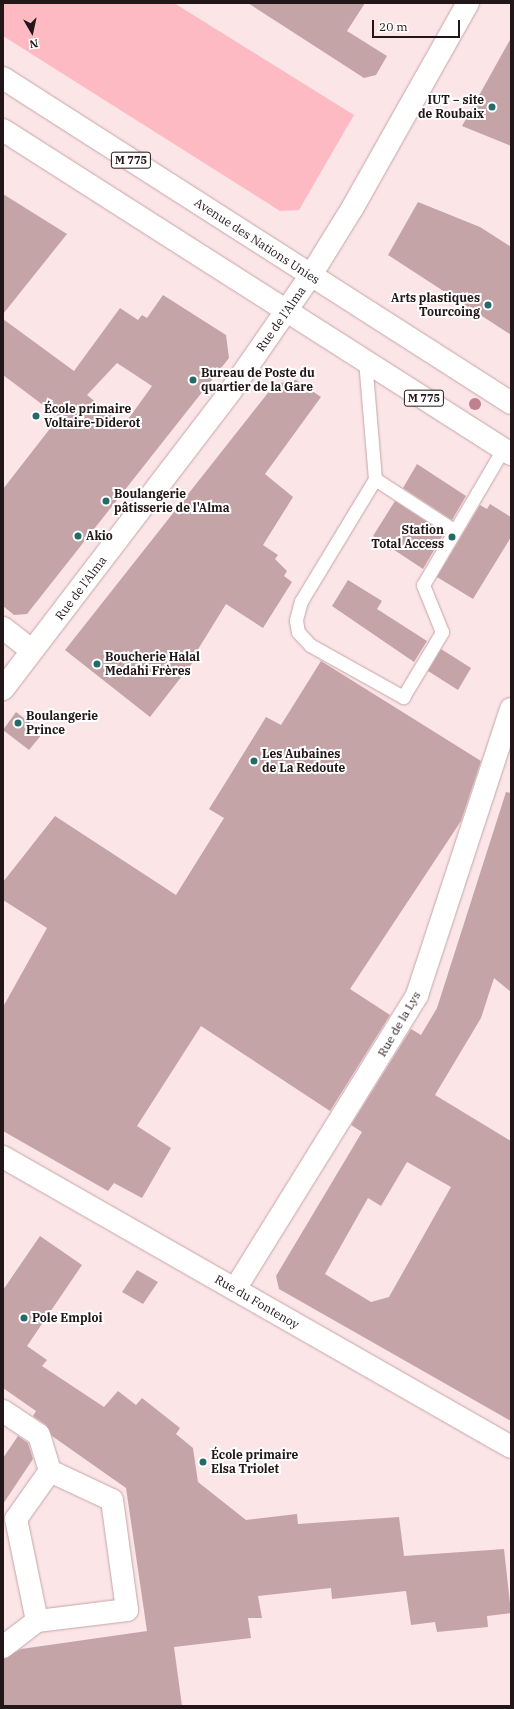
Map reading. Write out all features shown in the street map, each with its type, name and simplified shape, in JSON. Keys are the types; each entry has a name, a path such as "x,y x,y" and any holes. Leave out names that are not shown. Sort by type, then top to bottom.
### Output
{"street":[{"name":"Rue de l'Alma","path":"3,689 200,432 287,311 353,207 468,3"},
{"name":"Avenue des Nations Unies","path":"3,78 511,403"},
{"name":"M 775","path":"3,130 507,452"},
{"path":"3,628 32,651"},
{"name":"Rue de la Lys","path":"235,1289 417,995 511,709"},
{"name":"Rue du Fontenoy","path":"3,1157 511,1447"},
{"path":"3,1411 39,1435 50,1471 112,1500 127,1610 37,1620 3,1647"},
{"path":"37,1620 16,1520 50,1471"}],"lane":[{"path":"365,360 375,479 301,601 296,620 298,632 310,645 403,697 442,632 422,585 455,531 507,452"},
{"path":"375,479 455,531"}],"shaded area":[{"path":"3,3 174,3 354,115 299,210 280,211 3,36"}],"building":[{"path":"248,3 365,3 347,31 387,56 376,75 364,78"},
{"name":"IUT − site de Roubaix","path":"511,38 511,146 462,126"},
{"path":"3,194 67,234 3,314"},
{"name":"Arts plastiques Tourcoing","path":"418,202 480,227 511,247 511,335 388,255"},
{"path":"163,295 226,335 229,358 27,614 14,615 3,606 3,489 59,417 3,375 3,319 74,371 120,308 138,320 142,315 147,318","holes":["117,363 152,386 124,425 87,395"]},
{"path":"296,380 321,397 265,474 293,497 263,545 278,555 275,559 287,571 284,576 292,582 263,628 226,604 197,651 200,653 150,717 65,650 275,384"},
{"path":"417,464 466,496 452,520 403,488"},
{"path":"395,501 444,533 423,569 373,536"},
{"path":"490,504 511,517 511,537 473,599 437,577 480,505 487,509"},
{"path":"348,580 382,601 377,609 427,641 414,662 332,606"},
{"path":"441,649 471,668 458,690 428,671"},
{"path":"321,661 481,761 461,821 350,989 390,1015 330,1111 201,1026 137,1126 171,1148 142,1198 114,1183 108,1191 3,1131 3,1007 47,928 3,900 3,882 55,816 176,895 224,818 209,809 266,717 281,725"},
{"path":"16,712 43,733 29,750 3,730"},
{"path":"506,792 511,793 511,992 494,978 481,1018 435,1095 511,1141 511,1421 279,1289 276,1276 362,1132 351,1125 411,1029 421,1035 437,1008","holes":["407,1162 451,1187 389,1297 371,1302 325,1274 368,1198 381,1206"]},
{"path":"40,1236 82,1265 27,1346 47,1360 42,1366 104,1407 118,1391 136,1405 142,1398 180,1428 176,1434 193,1448 198,1482 246,1520 297,1514 298,1524 399,1517 404,1556 504,1549 511,1613 487,1616 488,1627 437,1632 435,1622 411,1625 406,1591 332,1599 331,1588 258,1596 262,1618 248,1618 251,1638 174,1647 182,1706 3,1706 3,1659 21,1649 147,1631 126,1488 52,1436 46,1425 33,1416 36,1411 3,1388 3,1290"},
{"path":"137,1270 158,1282 143,1304 122,1292"},
{"path":"18,1436 28,1443 33,1459 3,1504 3,1458"}],"place":[{"name":"IUT − site de Roubaix","path":"492,107"},
{"name":"Arts plastiques Tourcoing","path":"488,305"},
{"name":"Bureau de Poste du quartier de la Gare","path":"193,380"},
{"name":"École primaire Voltaire-Diderot","path":"36,416"},
{"name":"Boulangerie pâtisserie de l'Alma","path":"106,501"},
{"name":"Akio","path":"78,536"},
{"name":"Station Total Access","path":"452,537"},
{"name":"Boucherie Halal Medahi Frères","path":"97,664"},
{"name":"Boulangerie Prince","path":"18,723"},
{"name":"Les Aubaines de La Redoute","path":"254,761"},
{"name":"Pole Emploi","path":"24,1318"},
{"name":"École primaire Elsa Triolet","path":"203,1462"}]}
